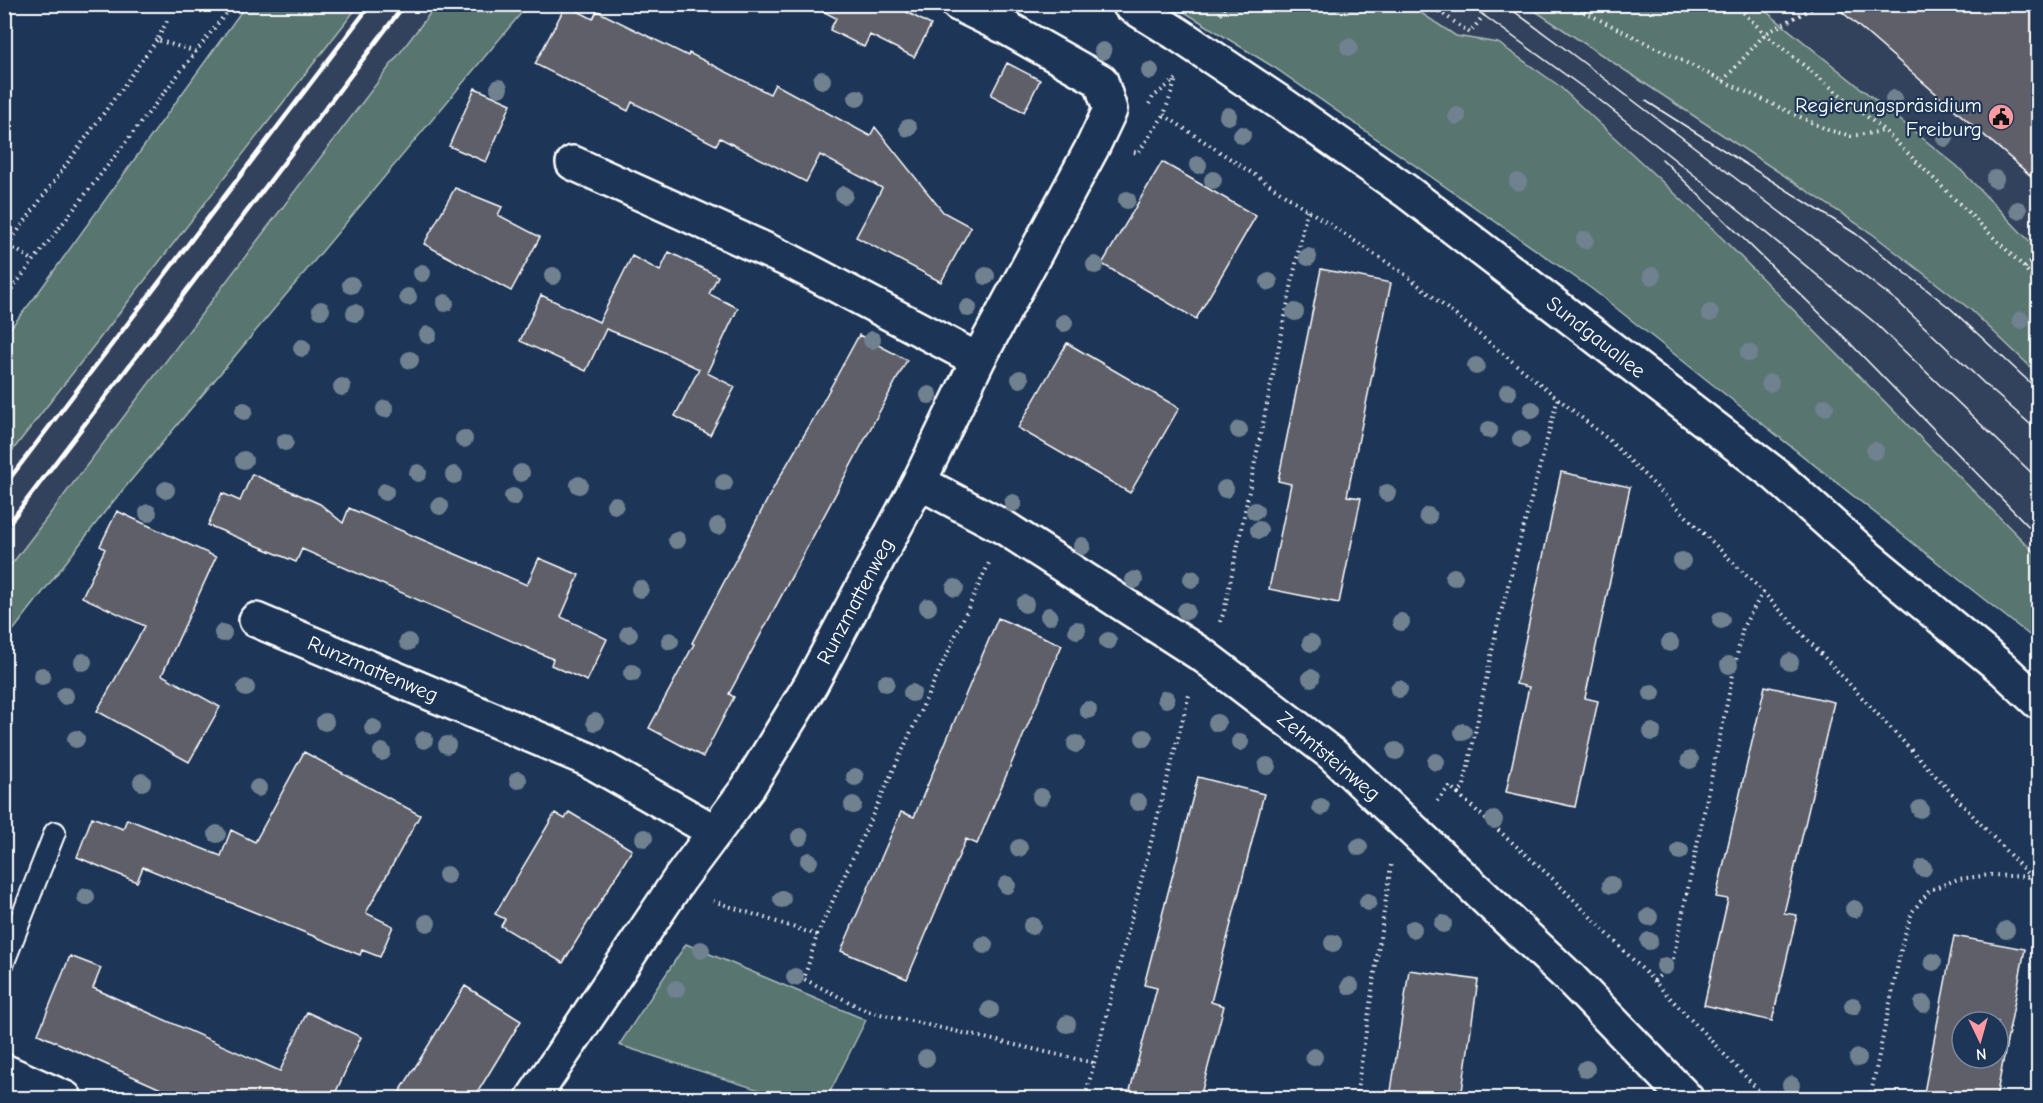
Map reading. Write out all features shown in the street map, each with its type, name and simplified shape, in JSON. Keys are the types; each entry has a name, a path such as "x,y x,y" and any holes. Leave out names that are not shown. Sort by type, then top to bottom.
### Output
{"street":[{"name":"Runzmattenweg","path":"533,1098 679,880 747,789 811,684 919,482 978,360 1110,110 1101,81 1007,28 958,4"},
{"name":"Sundgauallee","path":"1129,4 1265,92 1406,191 1776,475 1870,560 2002,669 2038,702"},
{"path":"573,163 789,261 978,360"},
{"name":"Zehntsteinweg","path":"919,482 1005,528 1205,657 1332,754 1570,978 1686,1098"},
{"name":"Runzmattenweg","path":"256,620 587,759 715,832"},
{"path":"4,1071 65,1098"}],"lane":[{"path":"4,962 55,832"}],"path":[{"path":"4,299 233,4"},
{"path":"1218,17 1226,4"},
{"path":"1429,4 1470,33 1492,4"},
{"path":"1568,4 1828,130 1851,136 1885,130"},
{"path":"1734,4 1885,130 2025,268 2038,286"},
{"path":"1723,81 1766,33 1820,4"},
{"path":"4,250 157,40 167,21"},
{"path":"157,40 197,52"},
{"path":"1164,115 1406,275 1609,440 1763,592 2038,885"},
{"path":"9,245 34,261"},
{"path":"2025,268 2038,253"},
{"path":"1458,794 1464,786 1497,627 1558,398"},
{"path":"1005,528 817,935 804,980 867,1011 1094,1063 1086,1098"},
{"path":"1654,981 1672,964 1743,627 1763,592"},
{"path":"1356,1098 1391,860 1450,786 1552,878 1766,1098"},
{"path":"1870,1098 1903,940 1912,912 1930,891 1958,879 1991,875 2031,877"},
{"path":"679,880 715,902 817,935"}],"shaded area":[{"path":"359,5 437,5 5,573 4,460"},
{"path":"1409,5 1526,5 1871,233 1971,310 2038,374 2038,556 1713,229 1558,85 1498,43 1456,36"},
{"path":"1758,5 2038,5 2038,250 1957,166"}],"green space":[{"path":"437,4 528,5 107,509 5,641 5,573"},
{"path":"246,5 359,5 5,460 5,335 35,297"},
{"path":"1173,5 1409,5 1456,36 1498,43 1558,85 1713,229 2038,556 2038,642 1592,289 1275,68"},
{"path":"1526,5 1758,5 1957,166 2038,250 2038,374 1971,310 1871,233"},
{"path":"686,944 866,1020 827,1098 784,1098 619,1045"}],"building":[{"path":"809,4 892,4 931,25 914,57 870,35 864,47 830,30 836,18"},
{"name":"Regierungspräsidium Freiburg","path":"1833,4 2038,4 2038,182"},
{"path":"566,5 593,19 597,11 688,56 689,53 770,94 775,84 870,136 875,127 943,212 971,227 941,282 856,237 882,188 820,155 806,182 720,138 716,145 632,102 628,111 535,64"},
{"path":"1007,63 1040,80 1024,112 991,95"},
{"path":"475,88 511,104 486,162 449,146"},
{"path":"1162,162 1256,216 1196,319 1102,264"},
{"path":"455,188 502,207 498,215 540,237 511,291 424,244"},
{"path":"669,252 718,276 709,294 738,308 707,373 735,387 710,435 675,416 699,369 653,347 606,329 586,371 520,341 541,295 599,322 632,256 660,271"},
{"path":"1321,269 1391,283 1347,496 1361,498 1339,603 1269,589 1291,484 1278,481"},
{"path":"859,335 907,360 729,694 734,697 703,757 649,728 775,485"},
{"path":"1067,343 1179,408 1130,493 1018,428"},
{"path":"1561,472 1630,487 1585,698 1598,701 1575,807 1506,792 1529,687 1516,684"},
{"path":"252,474 320,504 343,523 349,508 527,585 539,558 579,575 561,617 607,639 587,681 551,665 553,659 302,549 296,562 208,525 222,493 240,501"},
{"path":"117,511 216,557 162,675 220,707 189,762 97,711 145,626 82,597 105,549 100,546"},
{"path":"998,618 1062,645 977,844 966,839 907,979 841,951 901,812 914,817"},
{"path":"1765,686 1834,702 1784,913 1797,915 1772,1021 1704,1005 1728,899 1716,897"},
{"path":"304,752 420,815 366,913 393,926 380,957 362,950 360,955 143,867 137,882 77,857 92,817 123,829 127,819 221,856 231,830 255,842"},
{"path":"1198,777 1264,794 1211,1002 1224,1006 1200,1098 1128,1098 1157,988 1144,985"},
{"path":"569,812 632,850 563,963 501,926 505,919 495,914 555,813 565,819"},
{"path":"1954,936 2025,949 2010,1026 2010,1010 1950,1010 1950,1070 2001,1070 1996,1098 1923,1098"},
{"path":"70,956 101,968 93,988 280,1071 307,1012 361,1037 334,1096 341,1098 181,1098 38,1034"},
{"path":"1409,970 1478,980 1461,1098 1390,1098"},
{"path":"465,986 521,1021 474,1098 396,1098"}],"tram line":[{"path":"1468,4 1592,94 1874,322 2038,479"},
{"path":"1504,4 1897,301 2038,431"},
{"path":"1646,101 1856,234 1950,308 2038,390"},
{"path":"1662,159 1842,335 2038,536"}],"railway":[{"path":"4,486 371,4"},
{"path":"4,530 405,4"}],"place":[{"name":"Regierungspräsidium Freiburg","path":"2001,117"}]}
